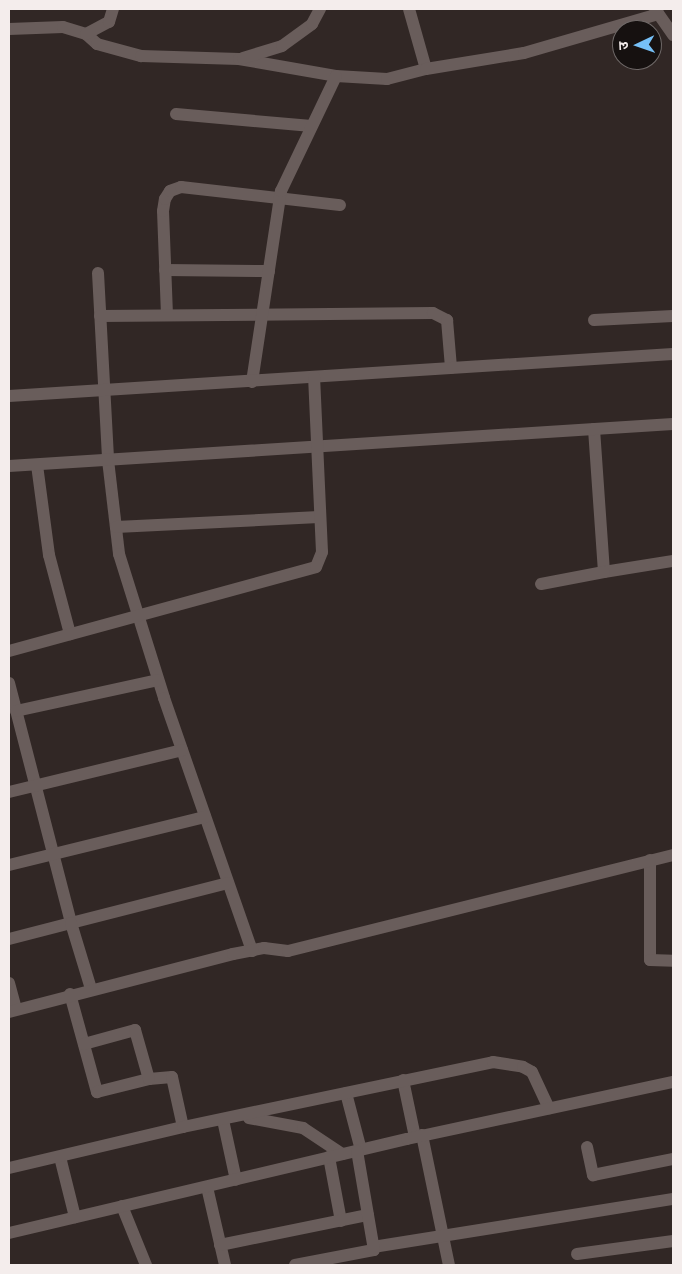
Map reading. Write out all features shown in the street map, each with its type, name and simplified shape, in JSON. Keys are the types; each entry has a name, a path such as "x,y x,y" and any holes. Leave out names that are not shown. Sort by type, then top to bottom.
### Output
{"street":[{"path":"86,34 109,22 113,9"},
{"path":"239,59 282,46 312,24 320,9"},
{"path":"409,9 426,69"},
{"path":"9,29 63,27 86,34 97,44 141,56 239,59 336,76 387,79 426,69 524,53 657,11 673,35"},
{"path":"282,46 284,66"},
{"path":"252,382 264,314 280,198 311,126 336,76"},
{"path":"176,114 311,126"},
{"path":"167,315 163,211 165,199 170,192 181,187 340,205"},
{"path":"166,270 269,271"},
{"path":"98,272 108,460 118,554 158,680 252,951"},
{"path":"100,316 264,314 442,315 449,326 451,368"},
{"path":"594,320 673,316"},
{"path":"9,396 673,354"},
{"path":"9,651 316,567 322,552 314,377"},
{"path":"9,466 673,424"},
{"path":"594,429 604,572"},
{"path":"37,465 49,555 70,634"},
{"path":"116,527 319,517"},
{"path":"541,584 673,561"},
{"path":"16,711 158,680"},
{"path":"9,683 71,922 91,989"},
{"path":"9,792 182,750"},
{"path":"9,865 206,817"},
{"path":"9,983 12,1010 70,994 252,951 288,951 673,855"},
{"path":"650,860 650,960 673,961"},
{"path":"9,939 228,883"},
{"path":"70,994 97,1092 149,1079 172,1077 183,1127"},
{"path":"84,1044 136,1030 149,1079"},
{"path":"9,1168 60,1158 183,1127 493,1062 505,1063 532,1072 549,1108"},
{"path":"403,1080 419,1136 449,1265"},
{"path":"9,1233 419,1136 673,1082"},
{"path":"295,1265 374,1250 359,1150 346,1093"},
{"path":"239,1116 303,1128 342,1154"},
{"path":"223,1120 236,1180"},
{"path":"587,1147 592,1175 673,1159"},
{"path":"329,1157 341,1221"},
{"path":"60,1158 76,1217"},
{"path":"206,1187 225,1265"},
{"path":"373,1247 673,1199"},
{"path":"122,1206 146,1265"},
{"path":"220,1245 368,1215"},
{"path":"577,1254 673,1240"}]}
